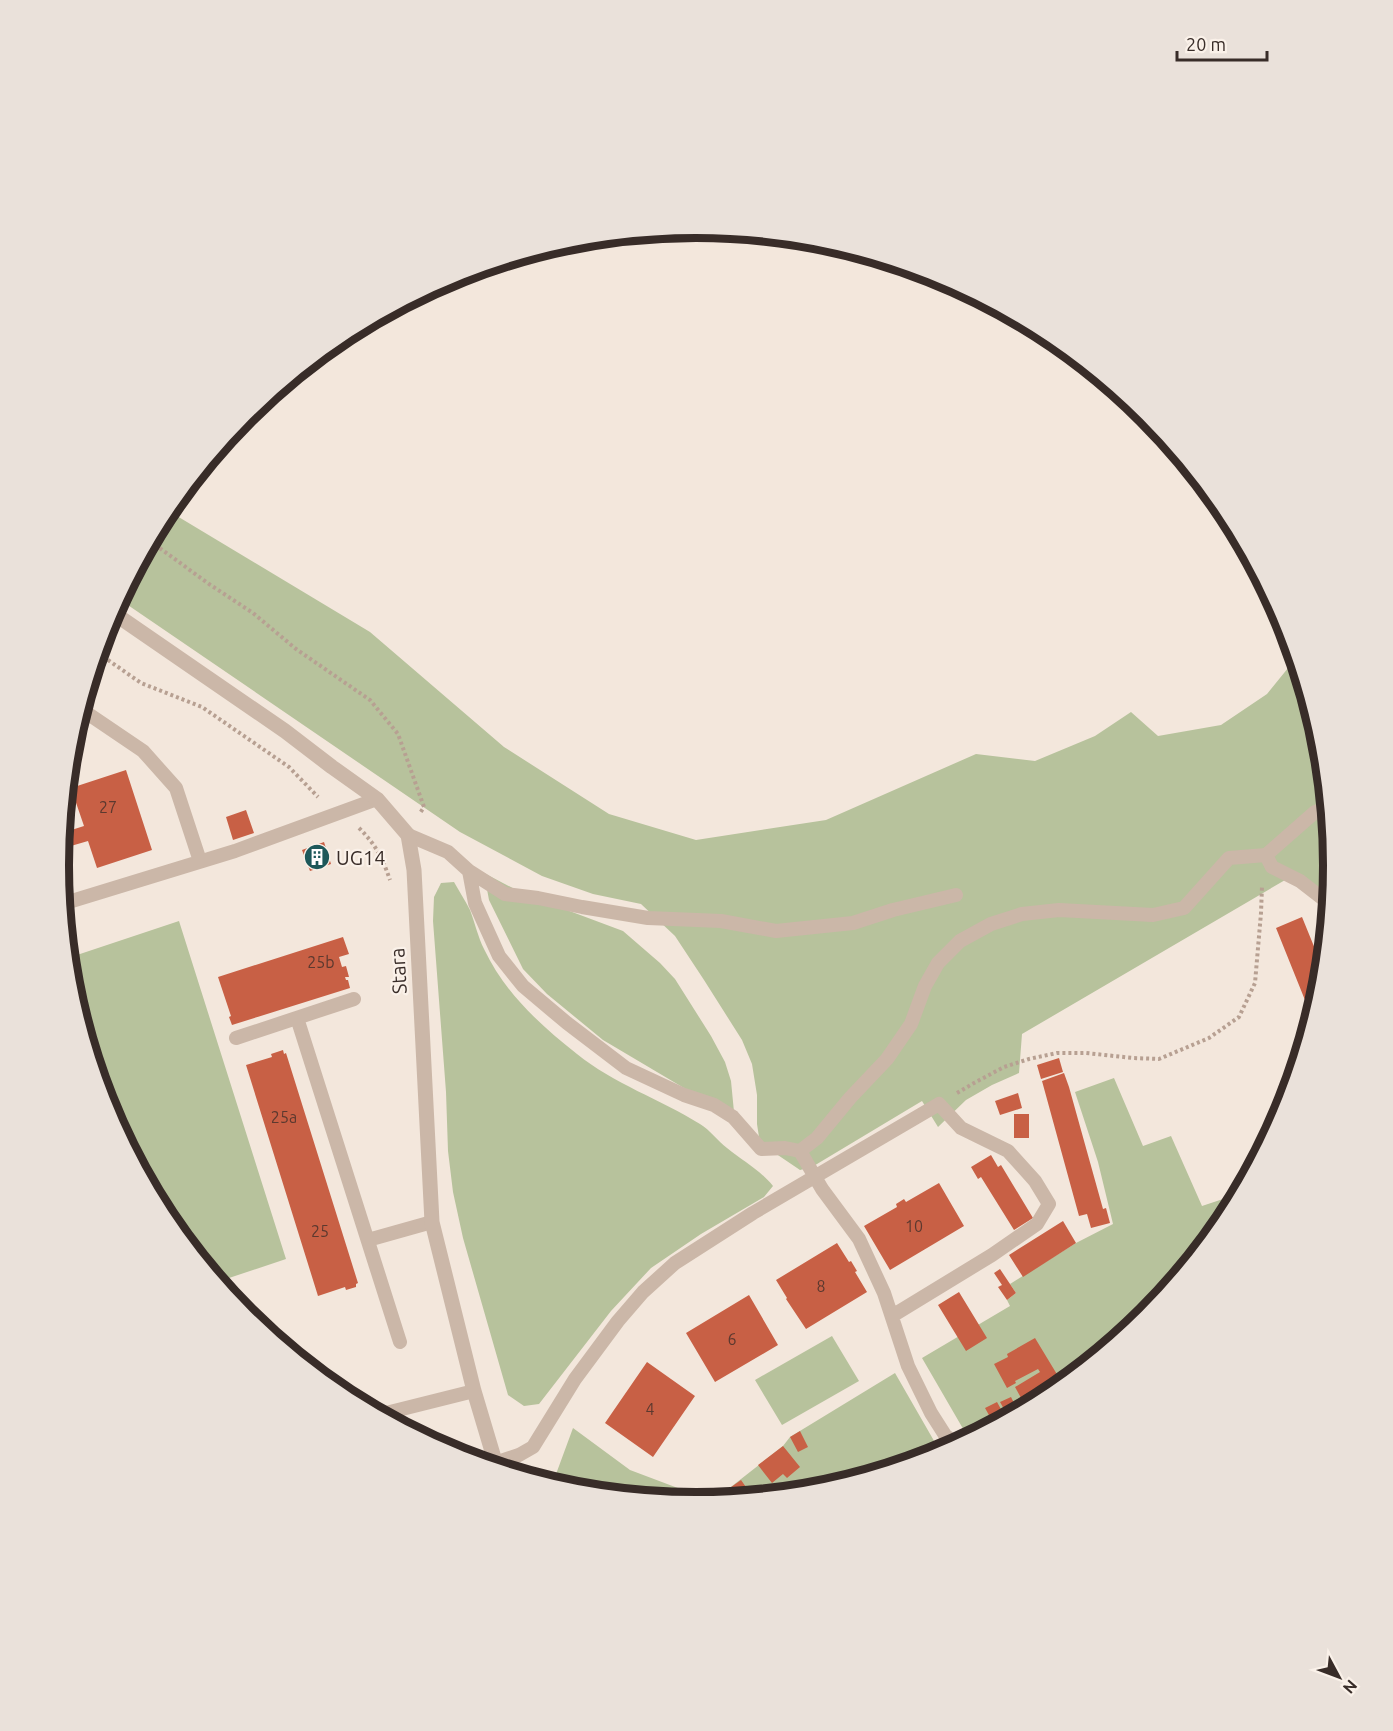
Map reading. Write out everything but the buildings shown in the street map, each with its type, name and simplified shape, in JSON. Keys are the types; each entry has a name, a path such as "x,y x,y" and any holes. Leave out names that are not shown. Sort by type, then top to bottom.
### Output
{"street":[{"path":"120,618 285,731 377,799 408,835"},
{"name":"Stara","path":"408,835 414,870 432,1222 474,1391 494,1460"}],"lane":[{"path":"88,713 143,751 176,788 200,861"},
{"path":"70,902 235,851 377,799"},
{"path":"1269,861 1315,812 1322,810"},
{"path":"408,835 448,852 469,871 505,894 648,918 721,921 776,931 853,923 894,910 956,896"},
{"path":"469,871 475,903 499,956 523,986 626,1068 684,1095 714,1105 733,1117 761,1149 800,1151 817,1138 850,1098 887,1059 911,1023 938,963 960,941 991,924 1022,914 1059,910 1153,915 1184,908 1229,858 1269,861 1323,899"},
{"path":"236,1038 354,999"},
{"path":"297,1018 400,1342"},
{"path":"503,1463 533,1448 575,1378 643,1292 675,1263 753,1213 939,1104 961,1128 1008,1151 1035,1181 1049,1204 1037,1224 992,1255 892,1316"},
{"path":"800,1151 822,1190 859,1239 884,1293 908,1366 931,1413 950,1439"},
{"path":"368,1240 432,1222"},
{"path":"389,1412 474,1391"}],"path":[{"path":"157,546 370,699 398,734 424,807 408,835"},
{"path":"104,658 141,683 202,707 289,767 318,798 345,811 373,841 383,861 391,888"},
{"path":"939,1104 984,1077 1029,1059 1057,1053 1086,1053 1159,1059 1209,1038 1239,1017 1255,983 1262,882 1269,861"}],"green space":[{"path":"176,515 370,632 504,747 609,814 696,840 826,820 976,754 1035,761 1095,736 1131,712 1158,736 1221,725 1267,694 1291,664 1303,703 1319,784 1323,824 1323,891 1312,883 1292,876 1022,1034 1019,1073 966,1100 938,1127 922,1101 812,1167 800,1170 766,1147 759,1137 757,1095 752,1064 742,1040 675,936 641,904 593,894 542,876 460,832 127,604 153,552"},
{"path":"484,873 524,894 623,931 660,963 675,979 725,1062 731,1081 734,1112 689,1091 603,1040 547,994 523,969 489,900"},
{"path":"454,882 470,910 492,965 513,994 536,1019 591,1065 704,1126 773,1186 764,1197 701,1234 651,1268 611,1311 539,1404 524,1406 508,1395 463,1238 453,1192 448,1151 446,1092 433,921 434,897 441,883"},
{"path":"179,921 286,1259 225,1279 175,1214 153,1179 117,1106 90,1028 75,956"},
{"path":"1114,1078 1143,1146 1171,1136 1202,1206 1229,1197 1194,1247 1168,1279 1110,1337 1045,1387 1010,1409 965,1432 922,1358 1010,1306 1007,1300 1016,1293 1010,1284 1076,1243 1113,1224 1098,1162 1075,1092"},
{"path":"832,1336 859,1381 782,1425 755,1380"},
{"path":"895,1373 937,1445 859,1472 819,1481 778,1488 724,1492 783,1446 790,1437"},
{"path":"573,1428 630,1470 691,1493 615,1488 555,1477"}],"place":[{"name":"UG14","path":"317,857"}]}
